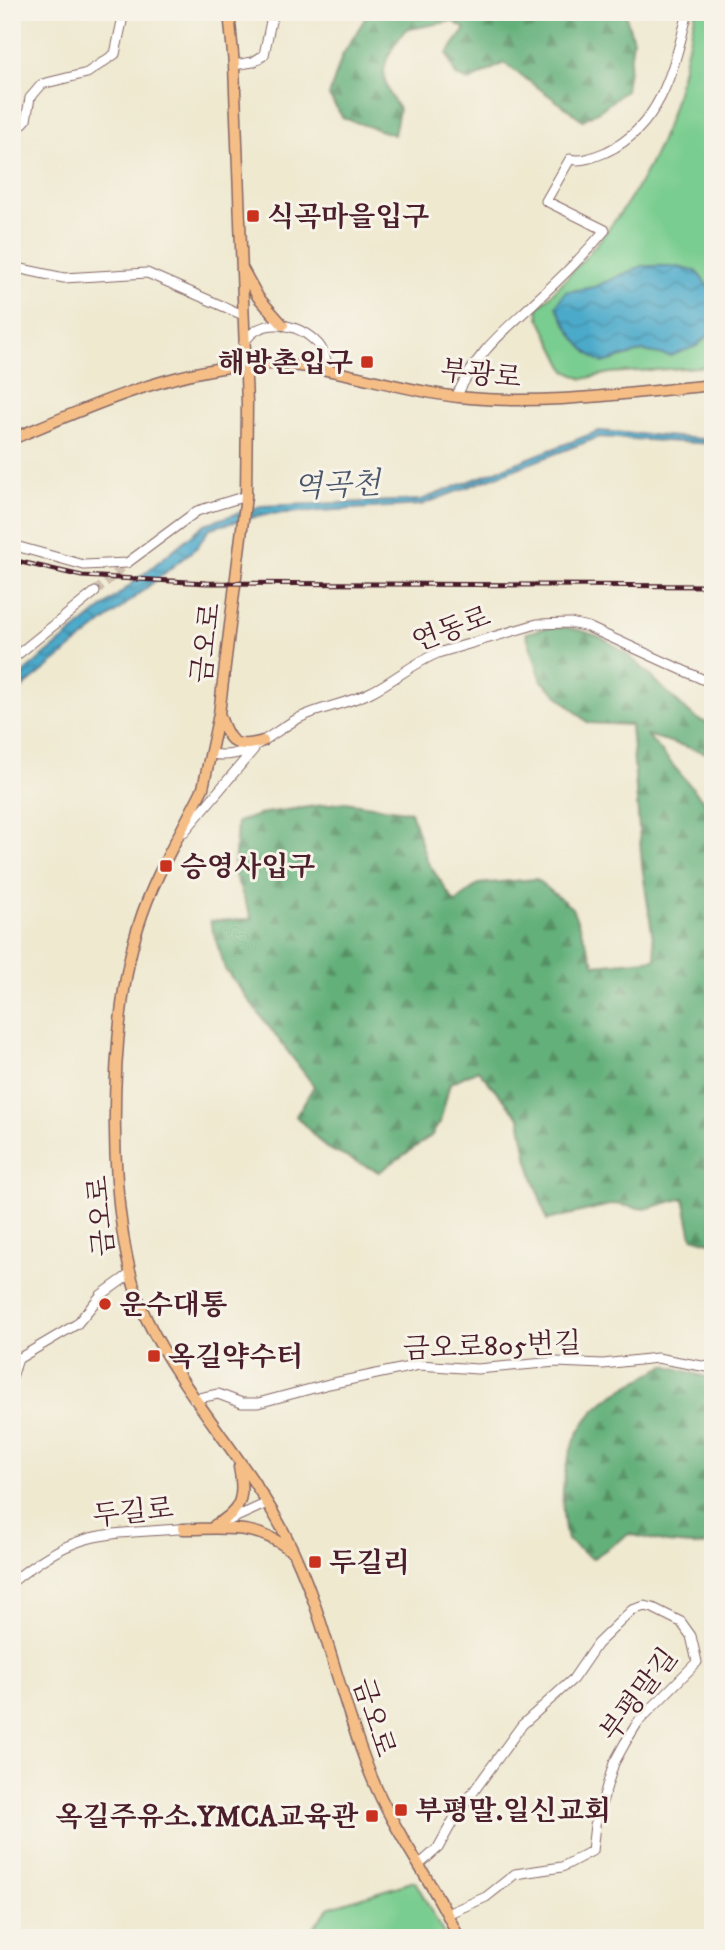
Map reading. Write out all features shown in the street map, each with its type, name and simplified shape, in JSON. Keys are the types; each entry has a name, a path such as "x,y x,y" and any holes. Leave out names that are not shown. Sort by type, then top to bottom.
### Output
{"main road":[{"path":"229,12 234,65 246,365 246,498"},
{"path":"242,267 258,297 283,325"},
{"name":"부광로","path":"12,439 95,404 189,376 246,365 281,364 328,369 456,397 557,400 713,385"},
{"name":"금오로","path":"246,498 212,754 203,788 138,926 120,1019 117,1065 118,1188 123,1249 129,1275 153,1332 194,1399 267,1503 295,1554 372,1780 459,1938"},
{"path":"219,713 227,736 233,742 246,746 263,741"},
{"path":"215,1525 234,1513 242,1499 237,1461"},
{"path":"183,1529 262,1532 295,1554"}],"street":[{"path":"12,135 26,120 30,98 42,84 86,73 115,54 124,12"},
{"path":"234,65 253,62 264,55 271,20 276,12"},
{"path":"456,397 466,377 499,332 560,279 605,230 546,201 570,159 579,161 618,146 650,118 657,107 680,45 688,12"},
{"path":"12,267 64,278 147,273 243,315"},
{"path":"244,344 255,330 265,325 283,325 318,344 328,369"},
{"path":"12,545 83,565 127,563 197,511 246,498"},
{"path":"12,659 95,592"},
{"name":"연동로","path":"212,754 236,755 302,717 371,692 421,660 463,644 552,621 588,627 713,684"},
{"path":"176,842 221,786 263,741"},
{"path":"12,1377 18,1359 77,1324 102,1295 129,1275"},
{"name":"금오로805번길","path":"194,1399 218,1394 242,1403 258,1403 316,1387 419,1365 477,1369 556,1362 621,1363 657,1358 713,1368"},
{"name":"두길로","path":"12,1581 47,1554 77,1541 125,1531 215,1525 267,1503"},
{"name":"부평말길","path":"419,1864 438,1848 454,1817 522,1725 573,1679 597,1644 632,1610 645,1606 663,1611 687,1628 697,1662 638,1722 625,1743 614,1763 595,1825 592,1851 562,1867 515,1874 486,1897 447,1914"}],"green space":[{"path":"369,12 625,12 633,40 626,90 583,120 504,63 469,81 456,76 447,54 465,29 452,21 405,30 391,51 384,69 387,87 399,109 394,135 343,118 329,96 342,56"},
{"path":"696,12 713,12 713,366 610,373 583,379 566,371 539,317 538,308 598,243 616,220 647,170 670,116"},
{"path":"550,627 569,628 602,638 643,668 689,713 713,725 713,755 647,735 713,812 713,1243 692,1237 684,1198 645,1209 614,1204 547,1220 528,1161 520,1118 478,1070 450,1083 440,1122 431,1136 379,1172 326,1148 296,1116 314,1086 225,969 210,921 252,919 234,873 237,822 265,813 345,802 411,812 427,861 455,903 478,884 536,879 572,908 595,965 656,959 642,865 631,725 588,723 542,681 526,633"},
{"path":"665,1365 713,1379 713,1540 704,1546 667,1543 629,1534 592,1559 567,1540 564,1481 573,1443 594,1411 609,1398"},
{"path":"415,1881 446,1938 304,1938 330,1907"}],"water":[{"path":"642,266 672,266 696,271 712,291 713,331 697,346 670,356 643,351 603,363 581,345 556,306 565,292 594,287"},
{"path":"599,431 713,440 713,444 599,437 421,505 267,514 210,528 197,547 12,696 12,682 205,524 261,506 421,500"}],"tunnel":[{"path":"95,592 127,563"}],"railway":[{"path":"12,560 82,576 207,583 713,586"}],"place":[{"name":"식곡마을입구","path":"253,216"},
{"name":"해방촌입구","path":"367,362"},
{"name":"승영사입구","path":"166,866"},
{"name":"운수대통","path":"105,1304"},
{"name":"옥길약수터","path":"154,1356"},
{"name":"두길리","path":"315,1562"},
{"name":"부평말.일신교회","path":"401,1810"},
{"name":"옥길주유소.YMCA교육관","path":"372,1816"}],"water label":[{"name":"역곡천","path":"337,485"}]}
